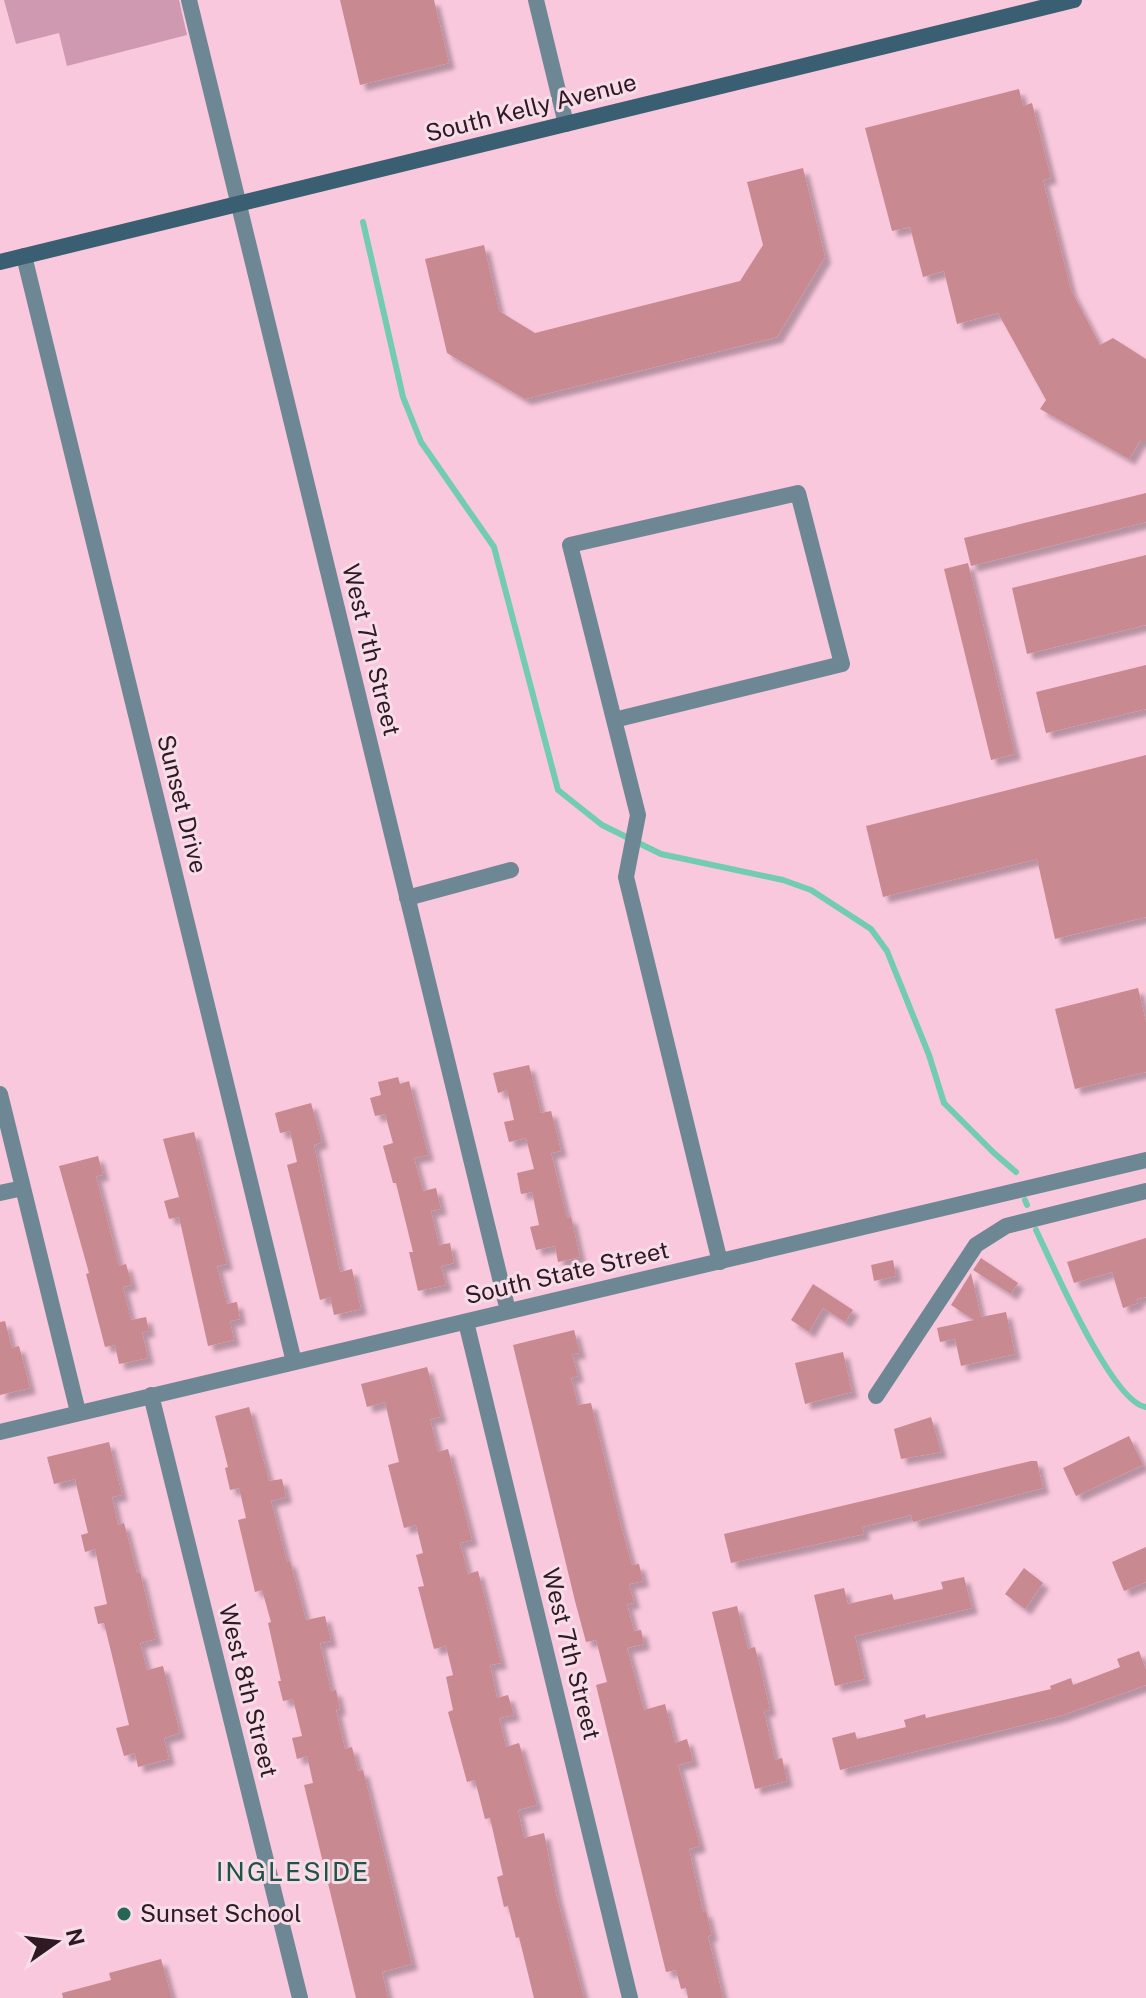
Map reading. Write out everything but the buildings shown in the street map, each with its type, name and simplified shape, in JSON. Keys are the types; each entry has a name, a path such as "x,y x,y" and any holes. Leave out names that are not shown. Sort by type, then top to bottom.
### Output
{"main road":[{"name":"South Kelly Avenue","path":"0,262 1074,0"}],"street":[{"name":"West 7th Street","path":"189,0 508,1311"},
{"path":"536,0 566,124"},
{"name":"Sunset Drive","path":"24,256 294,1362"},
{"path":"614,720 842,664 798,493 570,545 614,720 638,815 626,877 720,1262"},
{"path":"407,898 511,870"},
{"path":"0,1094 78,1412"},
{"name":"South State Street","path":"0,1432 1146,1160"},
{"path":"1084,1176 1095,1204"},
{"path":"0,1193 23,1188"},
{"path":"876,1396 976,1245 1006,1226 1146,1191"},
{"name":"West 7th Street","path":"466,1322 630,1998"},
{"name":"West 8th Street","path":"151,1395 300,1998"}],"shaded area":[{"path":"4,0 179,0 187,35 67,66 59,33 16,44"}],"waterway":[{"path":"363,222 403,397 421,442 494,547 558,790 602,825 661,854 783,880 811,890 871,929 887,951 929,1055 944,1103 1016,1172"},
{"path":"1025,1200 1027,1205"},
{"path":"1036,1230 1100,1358 1132,1400 1146,1407"}],"place":[{"name":"Sunset School","path":"124,1914"}],"district":[{"name":"INGLESIDE","path":"293,1872"}]}
